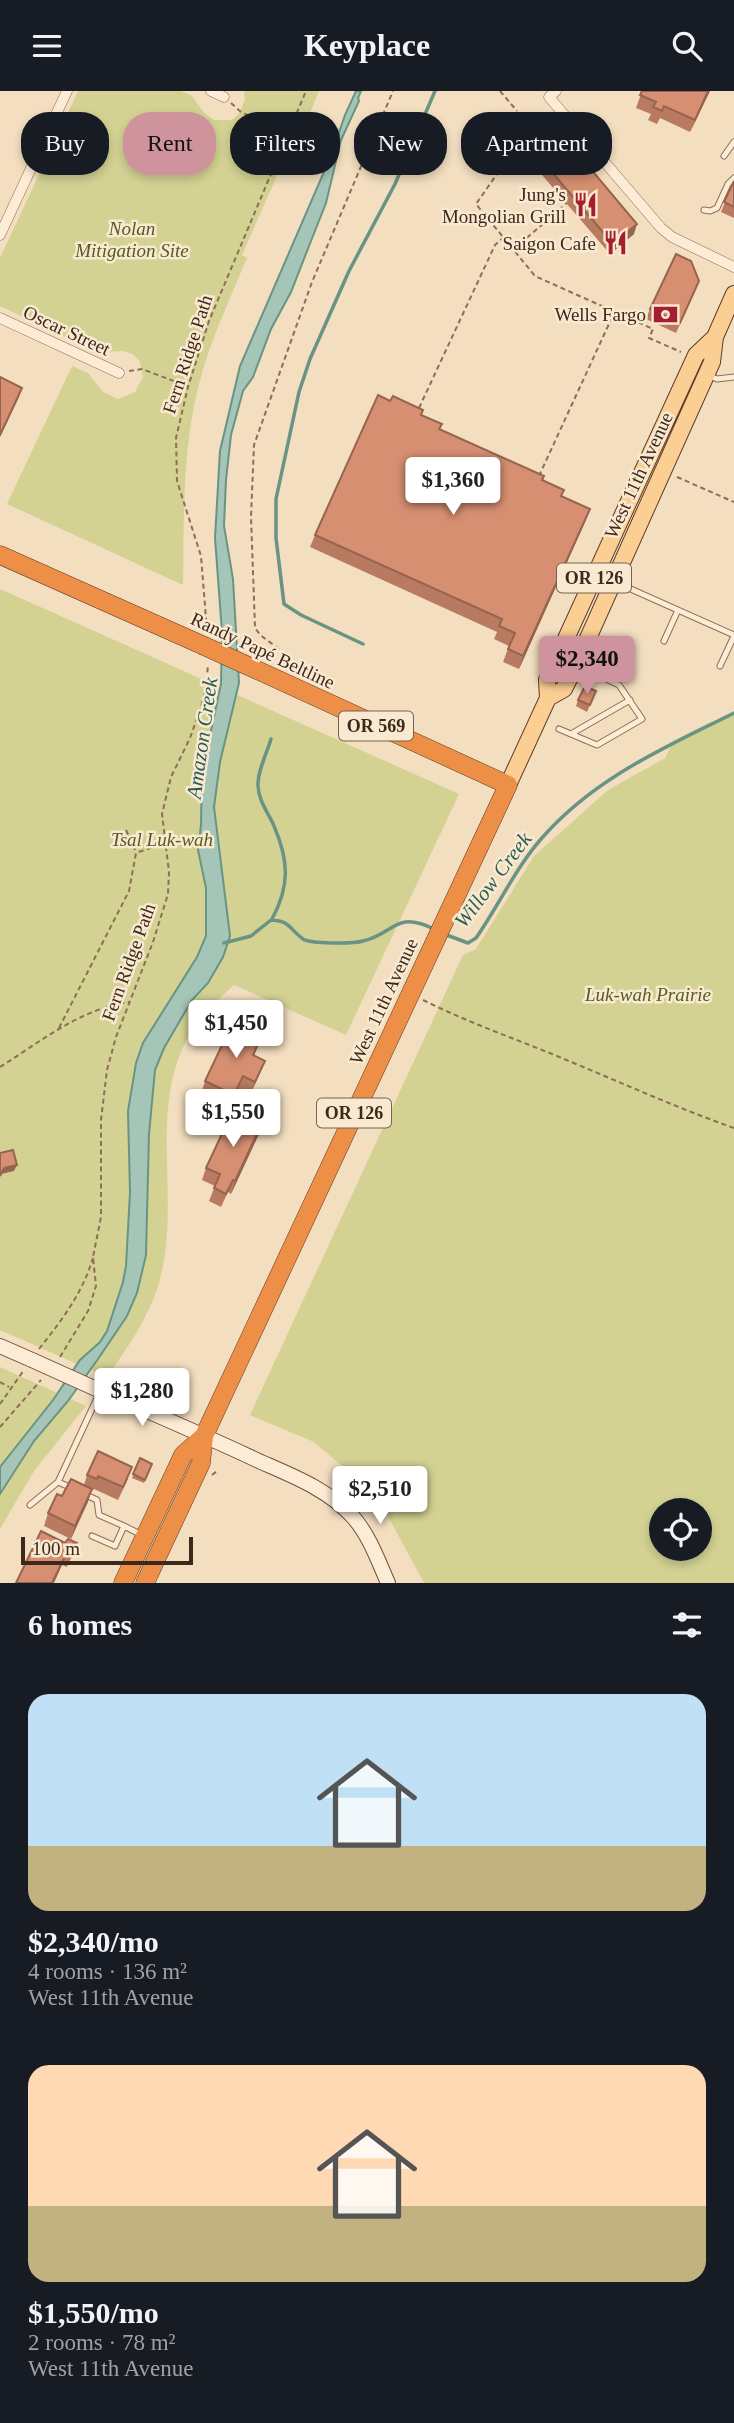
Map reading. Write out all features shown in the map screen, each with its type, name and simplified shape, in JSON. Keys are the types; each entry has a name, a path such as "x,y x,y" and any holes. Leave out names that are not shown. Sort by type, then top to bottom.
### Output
{"highway":[{"name":"Randy Papé Beltline","path":"0,555 508,785"},
{"name":"West 11th Avenue","path":"145,1583 201,1464 204,1436 508,785"},
{"name":"West 11th Avenue","path":"123,1583 183,1455 204,1436"}],"main road":[{"name":"West 11th Avenue","path":"548,698 564,689 576,665 707,375 712,362 715,337 734,294"},
{"name":"West 11th Avenue","path":"508,785 548,698 547,680 696,355 715,337"},
{"path":"616,574 616,555 629,520 623,516"}],"street":[{"path":"0,235 67,91"},
{"path":"211,91 224,97"},
{"path":"556,91 549,97 661,228 672,237 734,267"},
{"name":"Oscar Street","path":"0,318 119,373"},
{"path":"0,1346 204,1436 304,1482 331,1498 353,1517 372,1545 388,1583"}],"lane":[{"path":"724,156 734,142"},
{"path":"704,210 717,208 728,184 734,178"},
{"path":"707,375 717,379 734,377"},
{"path":"616,574 678,610 734,636 720,666"},
{"path":"664,641 678,610"},
{"path":"559,729 597,745 642,719 619,685 576,665"},
{"path":"571,734 630,700"},
{"path":"30,1505 58,1482 97,1389"},
{"path":"58,1482 97,1500 99,1515 145,1536"},
{"path":"92,1536 115,1546 124,1526"}],"path":[{"name":"Fern Ridge Path","path":"297,112 306,91"},
{"path":"285,683 285,658 276,646 259,637 255,627 251,517 254,445 312,282 393,91"},
{"path":"500,91 517,111"},
{"path":"224,97 242,112"},
{"name":"Fern Ridge Path","path":"60,1356 92,1300 96,1286 93,1257 101,1217 102,1098 116,1037 168,894 169,872 162,814 171,777 190,738 206,689 203,568 199,544 183,505 176,470 176,438 188,387 209,321 271,175"},
{"path":"496,175 476,204 535,276 653,329 649,338 681,352"},
{"path":"514,249 569,200"},
{"path":"418,412 495,245 504,238"},
{"path":"538,477 615,312"},
{"path":"119,373 142,369 188,387"},
{"path":"664,471 734,502"},
{"path":"59,1028 129,891 136,853 126,831"},
{"path":"136,853 165,843"},
{"path":"410,993 452,1014 641,1093 734,1128"},
{"path":"0,1067 59,1028 93,1012 129,1002"},
{"path":"0,1404 77,1298 93,1257"},
{"path":"0,1427 43,1377"},
{"path":"0,1382 10,1388"}],"green space":[{"name":"Nolan Mitigation Site","path":"78,91 181,91 192,96 204,112 123,112 123,175 216,175 216,120 230,120 230,175 277,175 242,255 247,258 220,322 198,388 186,462 183,585 7,504 72,366 88,373 103,392 118,399 135,392 143,377 140,362 134,355 124,351 97,352 0,306 0,258 39,175 109,175 109,112 68,112"},
{"name":"Nolan Mitigation Site","path":"244,91 319,91 310,112 240,112 245,100"},
{"name":"Tsal Luk-wah","path":"0,589 459,794 346,1035 234,985 192,1029 176,1065 170,1095 167,1125 168,1218 160,1279 144,1318 107,1377 0,1330"},
{"name":"Luk-wah Prairie","path":"734,713 734,1583 424,1583 377,1496 314,1442 250,1415 463,955 476,949 534,856 608,790 665,758 673,741"},
{"path":"0,1367 86,1406 34,1471 0,1529"}],"shaded area":[{"path":"356,91 361,91 340,144 340,129"},
{"path":"323,175 333,175 326,203 291,292 271,329 253,377 243,391 231,435 224,526 233,579 239,683 220,762 214,807 230,936 223,957 208,983 192,1000 164,1048 155,1070 149,1134 146,1255 137,1293 127,1316 98,1359 68,1401 34,1441 0,1494 0,1467 53,1400 80,1360 100,1342 107,1331 126,1266 130,1192 128,1111 136,1063 143,1043 197,957 206,936 206,888 198,850 202,773 221,684 222,632 215,538 220,451 240,366"}],"building":[{"path":"642,91 708,91 695,120 664,106 662,111 653,107 656,102 640,95"},
{"path":"554,175 596,175 637,224 613,244"},
{"path":"734,181 734,207 724,202"},
{"path":"676,254 691,261 699,281 680,323 650,309"},
{"path":"0,377 22,388 0,435"},
{"path":"378,395 390,401 393,396 423,410 421,415 442,424 439,429 544,476 542,480 564,490 561,496 590,509 523,656 508,649 515,633 499,626 502,619 315,535"},
{"path":"585,686 596,691 590,705 578,700"},
{"path":"233,1022 262,1035 253,1055 265,1061 255,1082 243,1076 234,1095 205,1081"},
{"path":"233,1110 262,1123 235,1181 233,1180 226,1194 214,1188 220,1174 206,1168"},
{"path":"13,1150 17,1165 4,1168 0,1176 0,1153"},
{"path":"98,1451 132,1467 123,1487 98,1476 97,1479 87,1475"},
{"path":"140,1458 152,1464 145,1480 133,1474"},
{"path":"71,1479 92,1489 75,1526 48,1513 57,1494 62,1496"},
{"path":"41,1531 65,1543 68,1539 77,1543 72,1554 67,1552 52,1583 16,1583"}],"waterway":[{"path":"363,644 301,615 284,604 276,538 276,499 299,392 310,359 349,271 395,184 435,91"},
{"name":"Willow Creek","path":"444,934 468,943 476,938 532,851 562,818 631,766 734,713"},
{"path":"271,739 258,786 285,862 282,895 272,919"},
{"name":"Willow Creek","path":"224,943 251,936 271,920 286,924 307,941 323,943 363,941 402,923 411,922 434,929"}],"place":[{"name":"Jung's Mongolian Grill","path":"586,205"},
{"name":"Saigon Cafe","path":"616,243"},
{"name":"Wells Fargo","path":"666,314"}],"water label":[{"name":"Amazon Creek","path":"202,738"}]}
